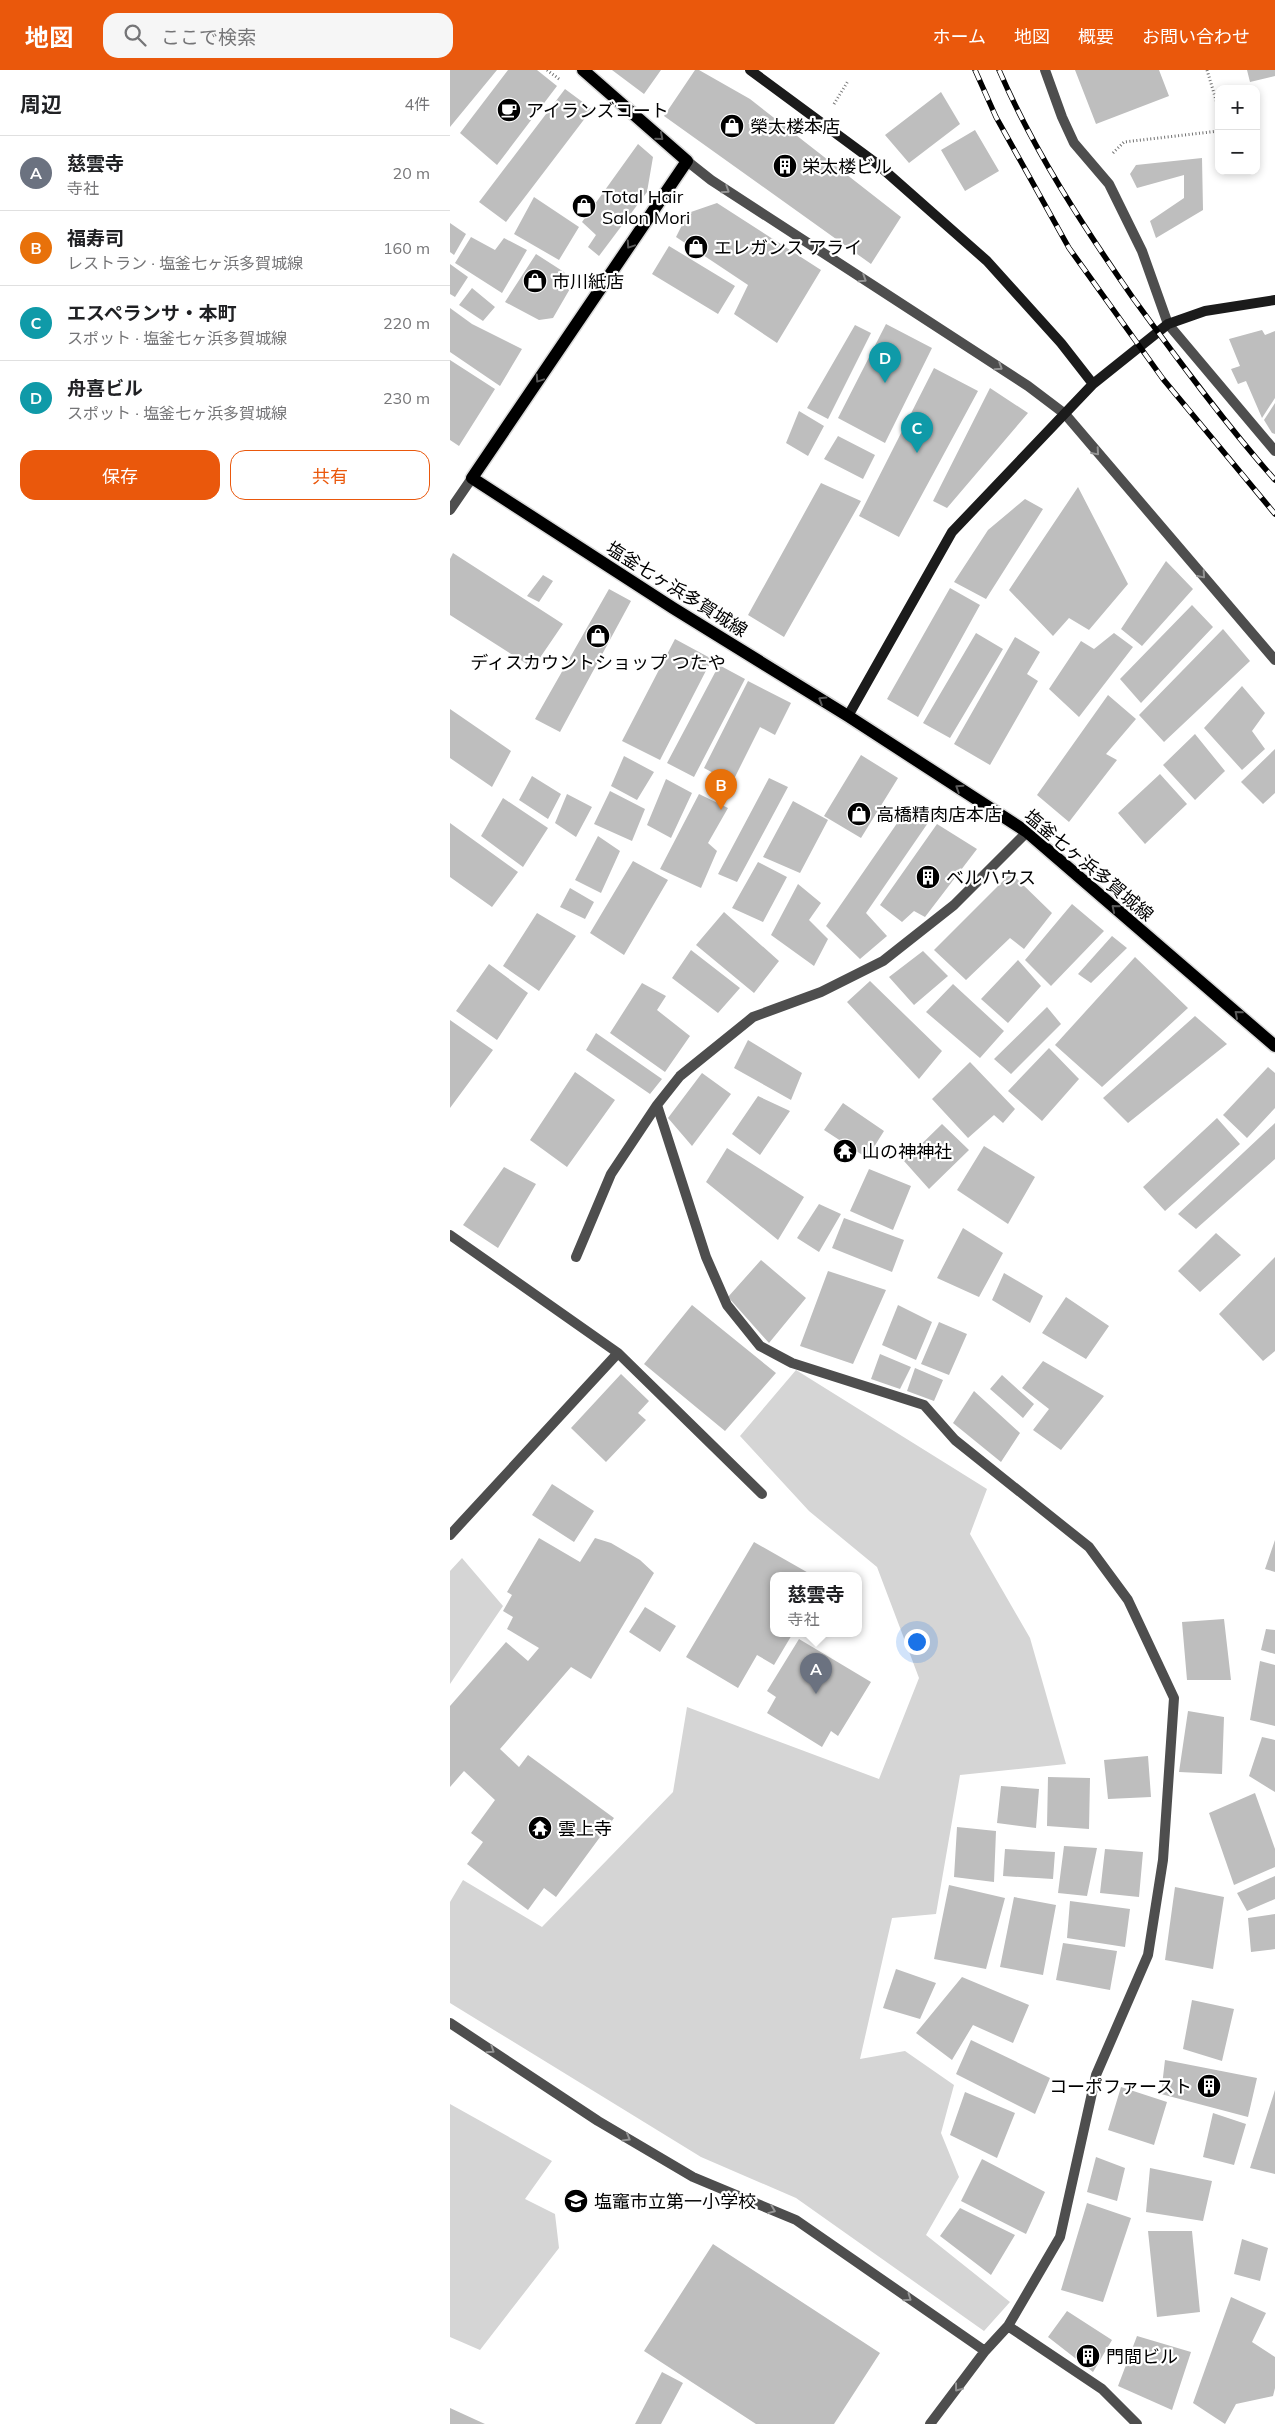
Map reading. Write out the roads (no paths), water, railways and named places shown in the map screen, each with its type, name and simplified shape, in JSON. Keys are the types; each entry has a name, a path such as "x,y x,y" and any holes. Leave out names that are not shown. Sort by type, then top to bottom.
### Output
{"main road":[{"path":"472,478 687,161 584,70"},
{"name":"塩釜七ヶ浜多賀城線","path":"472,478 673,608 848,716 1026,832 1275,1046"}],"street":[{"path":"750,70 876,163 987,261 1061,343 1093,384"},
{"path":"1045,70 1062,117 1074,143 1109,184 1142,251 1168,324 1275,451"},
{"path":"687,161 711,180 1028,386 1065,414 1275,660"},
{"path":"848,716 952,532 1093,384 1168,324 1205,311 1275,300"},
{"path":"450,510 472,478"},
{"path":"576,1257 611,1174 657,1105 680,1076 753,1017 821,992 883,961 954,906 1026,832"},
{"path":"657,1105 706,1257 716,1281 727,1305 760,1346 792,1363 924,1405 955,1440 1089,1547 1128,1600 1174,1698 1163,1860 1148,1955 1096,2076 1060,2237 1008,2326 985,2351 930,2424"},
{"path":"450,1235 618,1353 762,1494"},
{"path":"450,1536 618,1353"},
{"path":"450,2023 598,2121 693,2177 796,2220 985,2351"},
{"path":"1008,2326 1102,2390 1137,2424"}],"railway":[{"path":"975,70 996,117 1069,248 1163,379 1275,514"},
{"path":"999,70 1028,130 1060,187 1114,271 1202,390 1275,480"}],"place":[{"name":"アイランズコート","path":"509,110"},
{"name":"榮太楼本店","path":"732,126"},
{"name":"栄太楼ビル","path":"785,166"},
{"name":"Total Hair Salon Mori","path":"584,206"},
{"name":"エレガンス アライ","path":"696,247"},
{"name":"市川紙店","path":"535,281"},
{"name":"舟喜ビル","path":"885,383"},
{"name":"エスペランサ・本町","path":"917,453"},
{"name":"ディスカウントショップ つたや","path":"598,636"},
{"name":"福寿司","path":"721,810"},
{"name":"高橋精肉店本店","path":"859,814"},
{"name":"ベルハウス","path":"928,877"},
{"name":"山の神神社","path":"845,1151"},
{"name":"慈雲寺","path":"816,1694"},
{"name":"雲上寺","path":"540,1828"},
{"name":"コーポファースト","path":"1209,2086"},
{"name":"塩竈市立第一小学校","path":"576,2201"},
{"name":"門間ビル","path":"1088,2356"}]}
